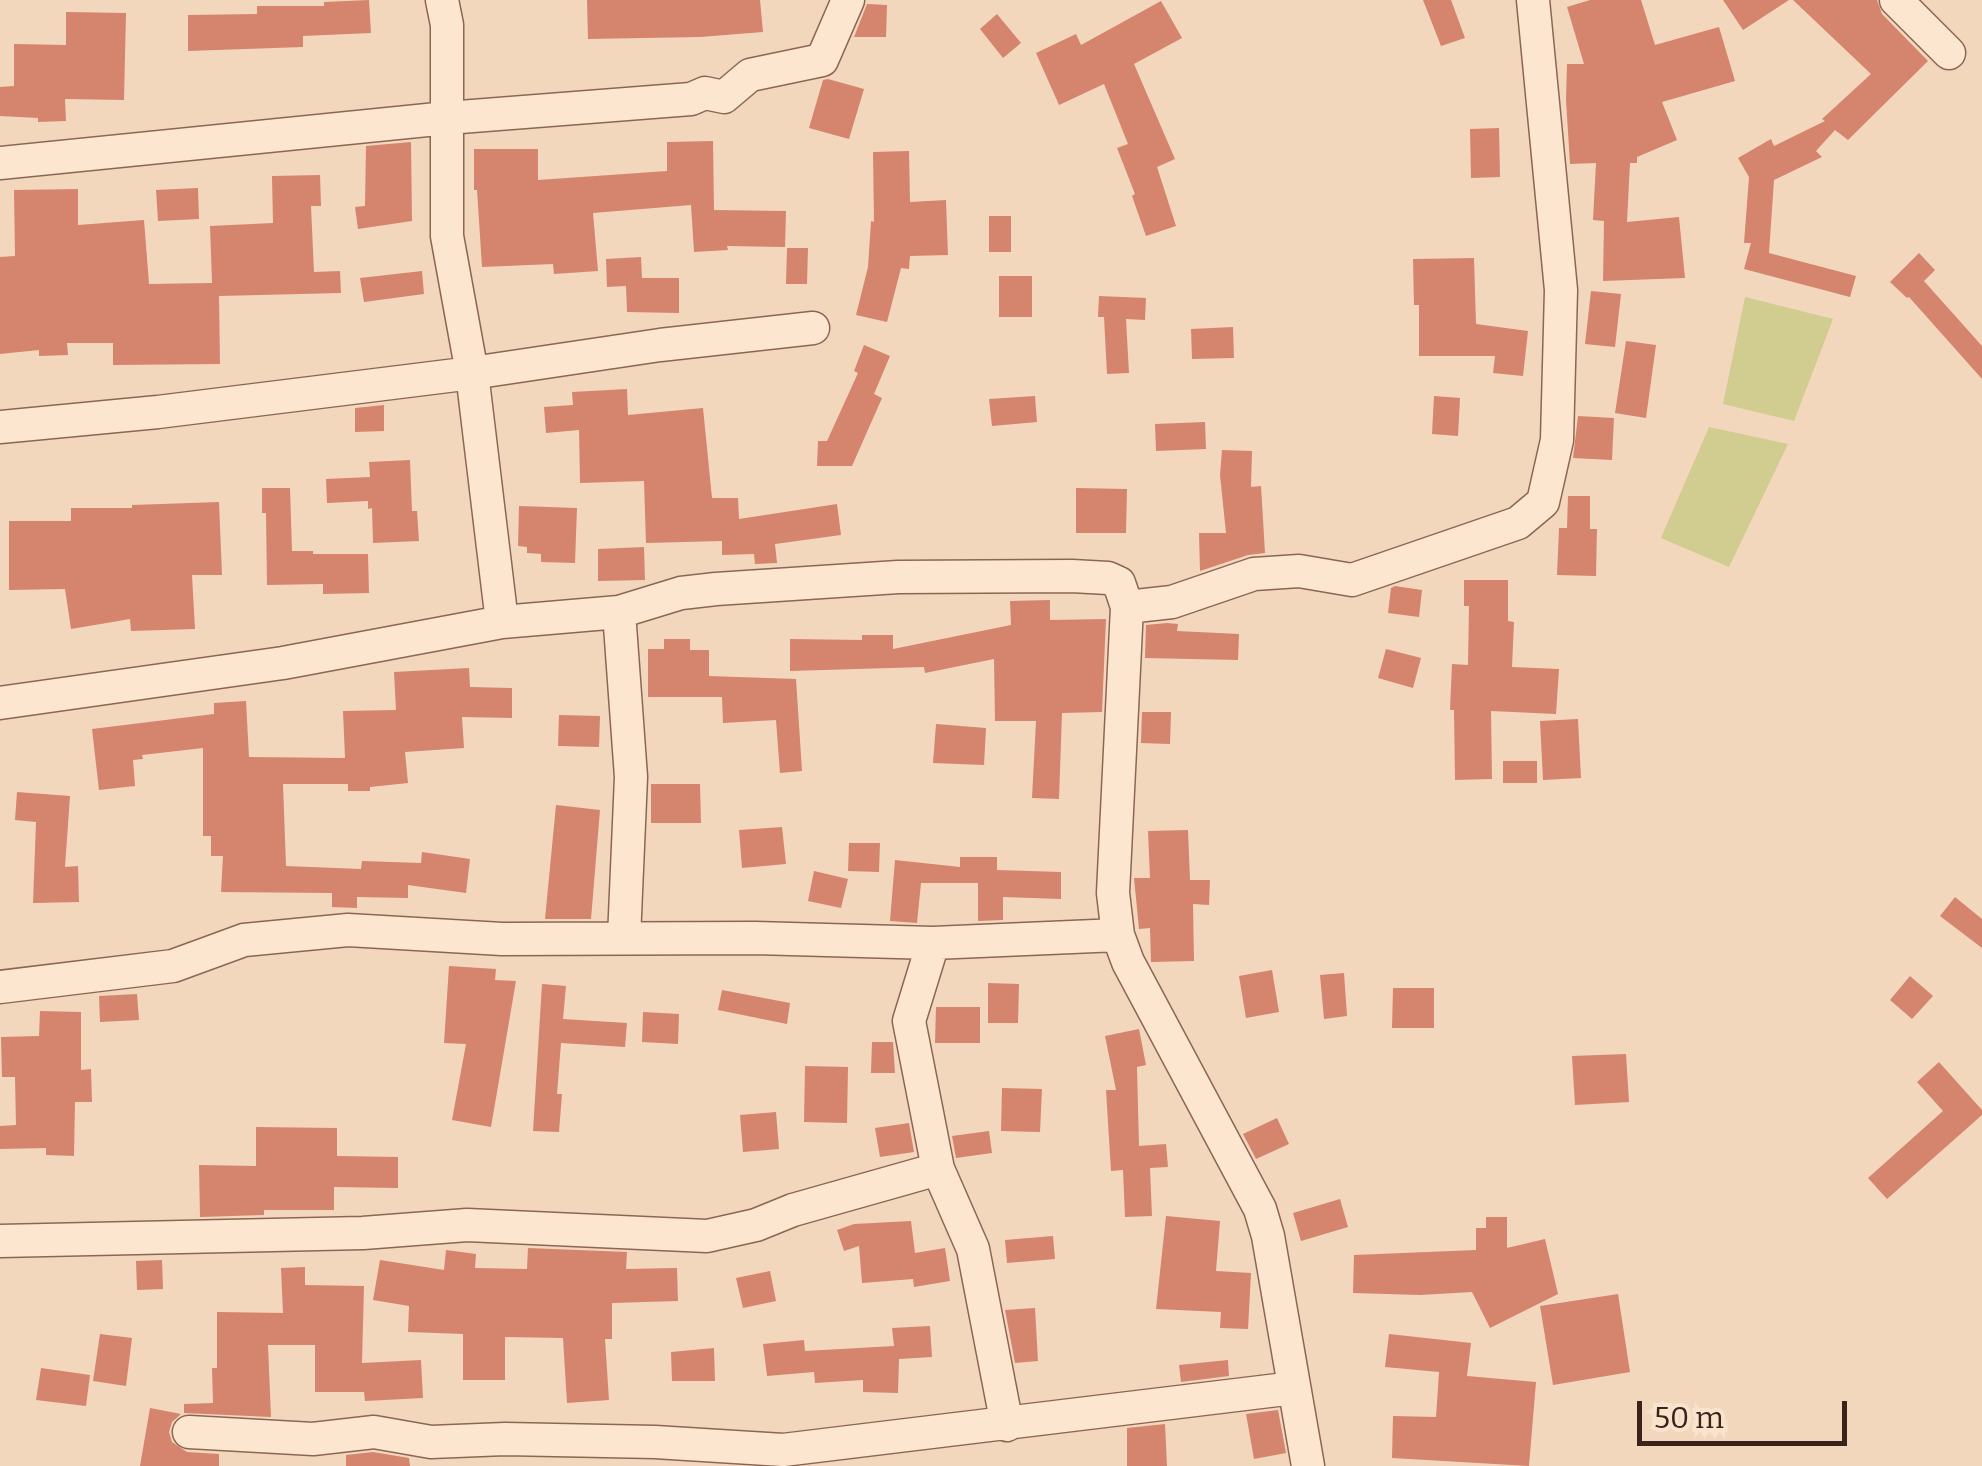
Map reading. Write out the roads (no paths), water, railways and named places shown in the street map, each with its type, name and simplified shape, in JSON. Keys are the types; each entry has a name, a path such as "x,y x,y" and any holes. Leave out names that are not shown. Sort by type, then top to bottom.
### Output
{"street":[{"path":"442,0 447,25 447,236 472,373 502,622"},
{"path":"0,163 447,118 691,100 705,93 724,97 750,75 822,60 848,0"},
{"path":"1126,607 1172,602 1254,574 1299,571 1352,580 1518,522 1543,502 1557,440 1561,290 1533,0"},
{"path":"1896,0 1949,52"},
{"path":"0,428 158,412 813,328"},
{"path":"0,703 282,662 502,622 619,612 681,593 716,589 898,577 1108,578 1120,582 1126,607 1114,893 1118,934 1128,962 1260,1209 1308,1466"},
{"path":"619,612 631,778 624,938"},
{"path":"0,987 173,966 244,940 348,930 502,939 755,938 933,944 1118,934"},
{"path":"933,944 909,1020 938,1169 973,1249 1007,1425"},
{"path":"0,1241 362,1233 466,1225 707,1236 756,1225 793,1210 938,1169"},
{"path":"190,1432 314,1439 374,1432 432,1442 618,1441 783,1450 1294,1388"}]}
